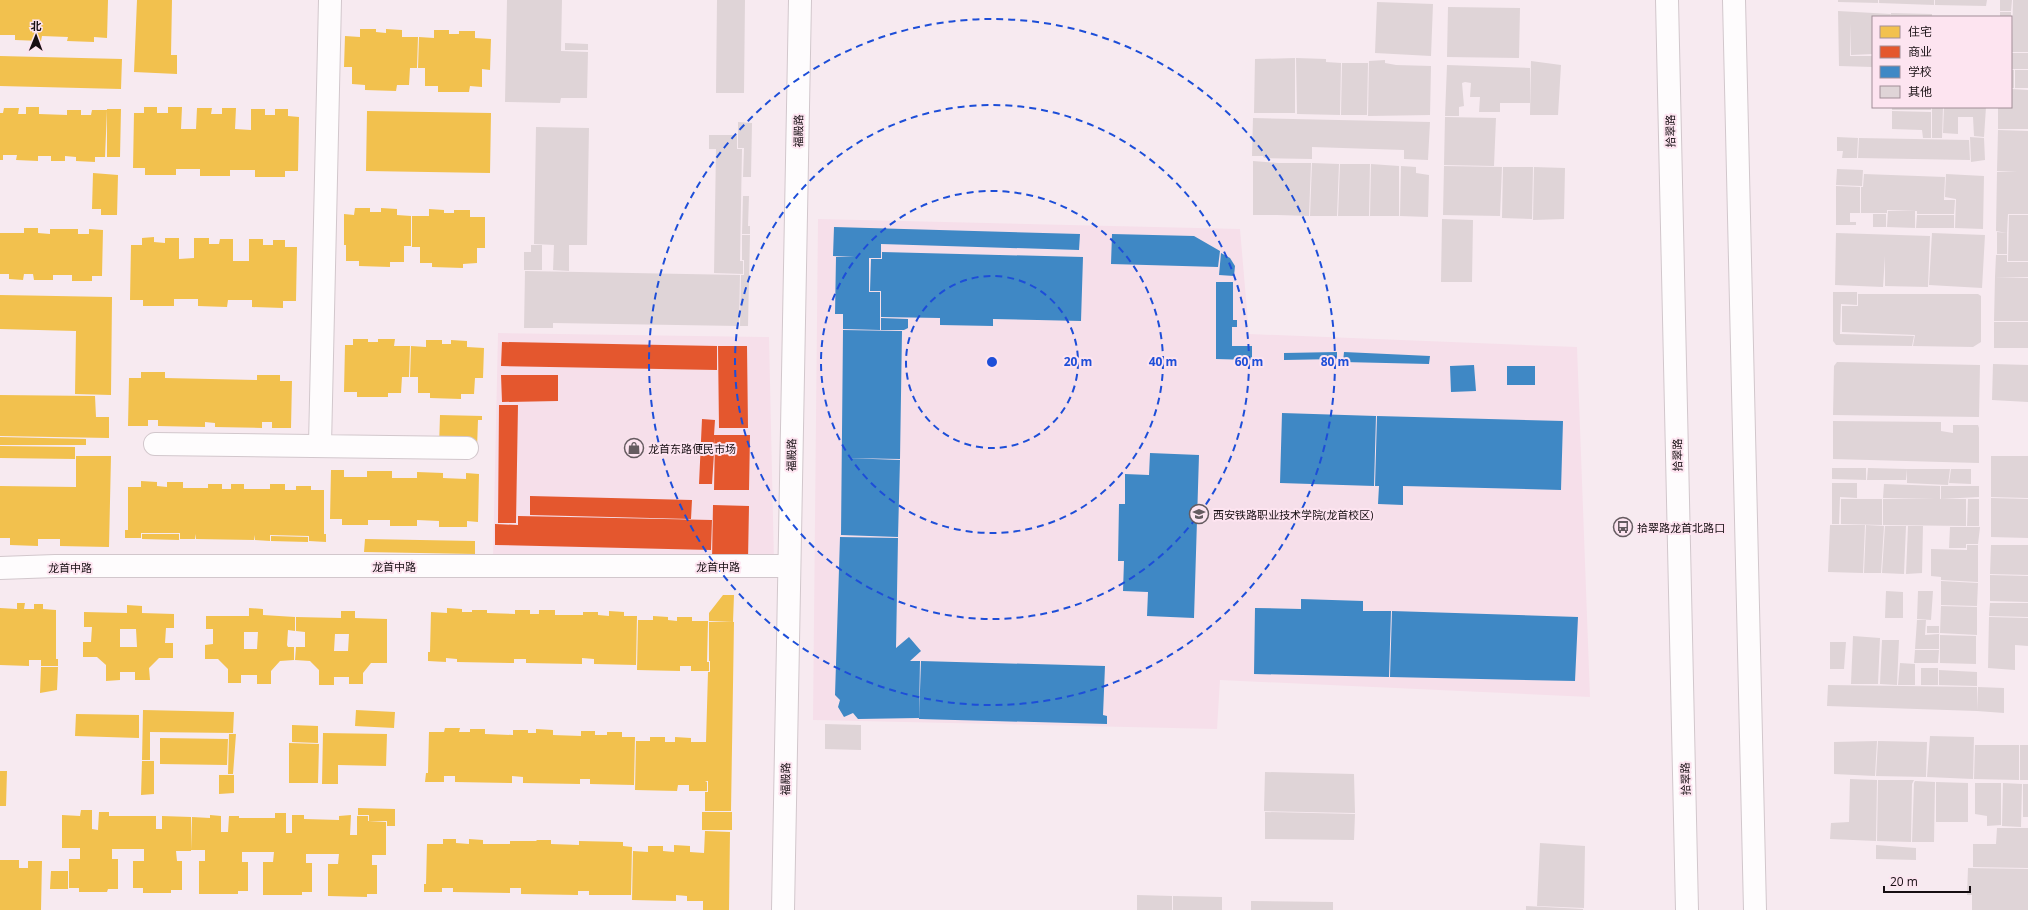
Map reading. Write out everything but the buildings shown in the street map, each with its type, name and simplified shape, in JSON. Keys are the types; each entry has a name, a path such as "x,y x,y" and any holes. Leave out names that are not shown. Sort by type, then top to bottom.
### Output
{"street":[{"path":"320,445 330,0"},
{"name":"福殿路","path":"783,910 800,0"},
{"name":"拾翠路","path":"1667,0 1687,910"},
{"path":"1734,0 1755,910"},
{"path":"155,444 467,448"},
{"name":"龙首中路","path":"0,568 55,566 789,566"}],"shaded area":[{"name":"西安铁路职业技术学院(龙首校区)","path":"818,219 1240,229 1249,334 1577,347 1590,697 1220,680 1217,729 813,720"},
{"name":"龙首东路便民市场","path":"498,333 769,337 774,563 493,559"}],"place":[{"name":"龙首东路便民市场","path":"634,448"},
{"name":"西安铁路职业技术学院(龙首校区)","path":"1199,514"},
{"name":"拾翠路龙首北路口","path":"1623,527"}]}
